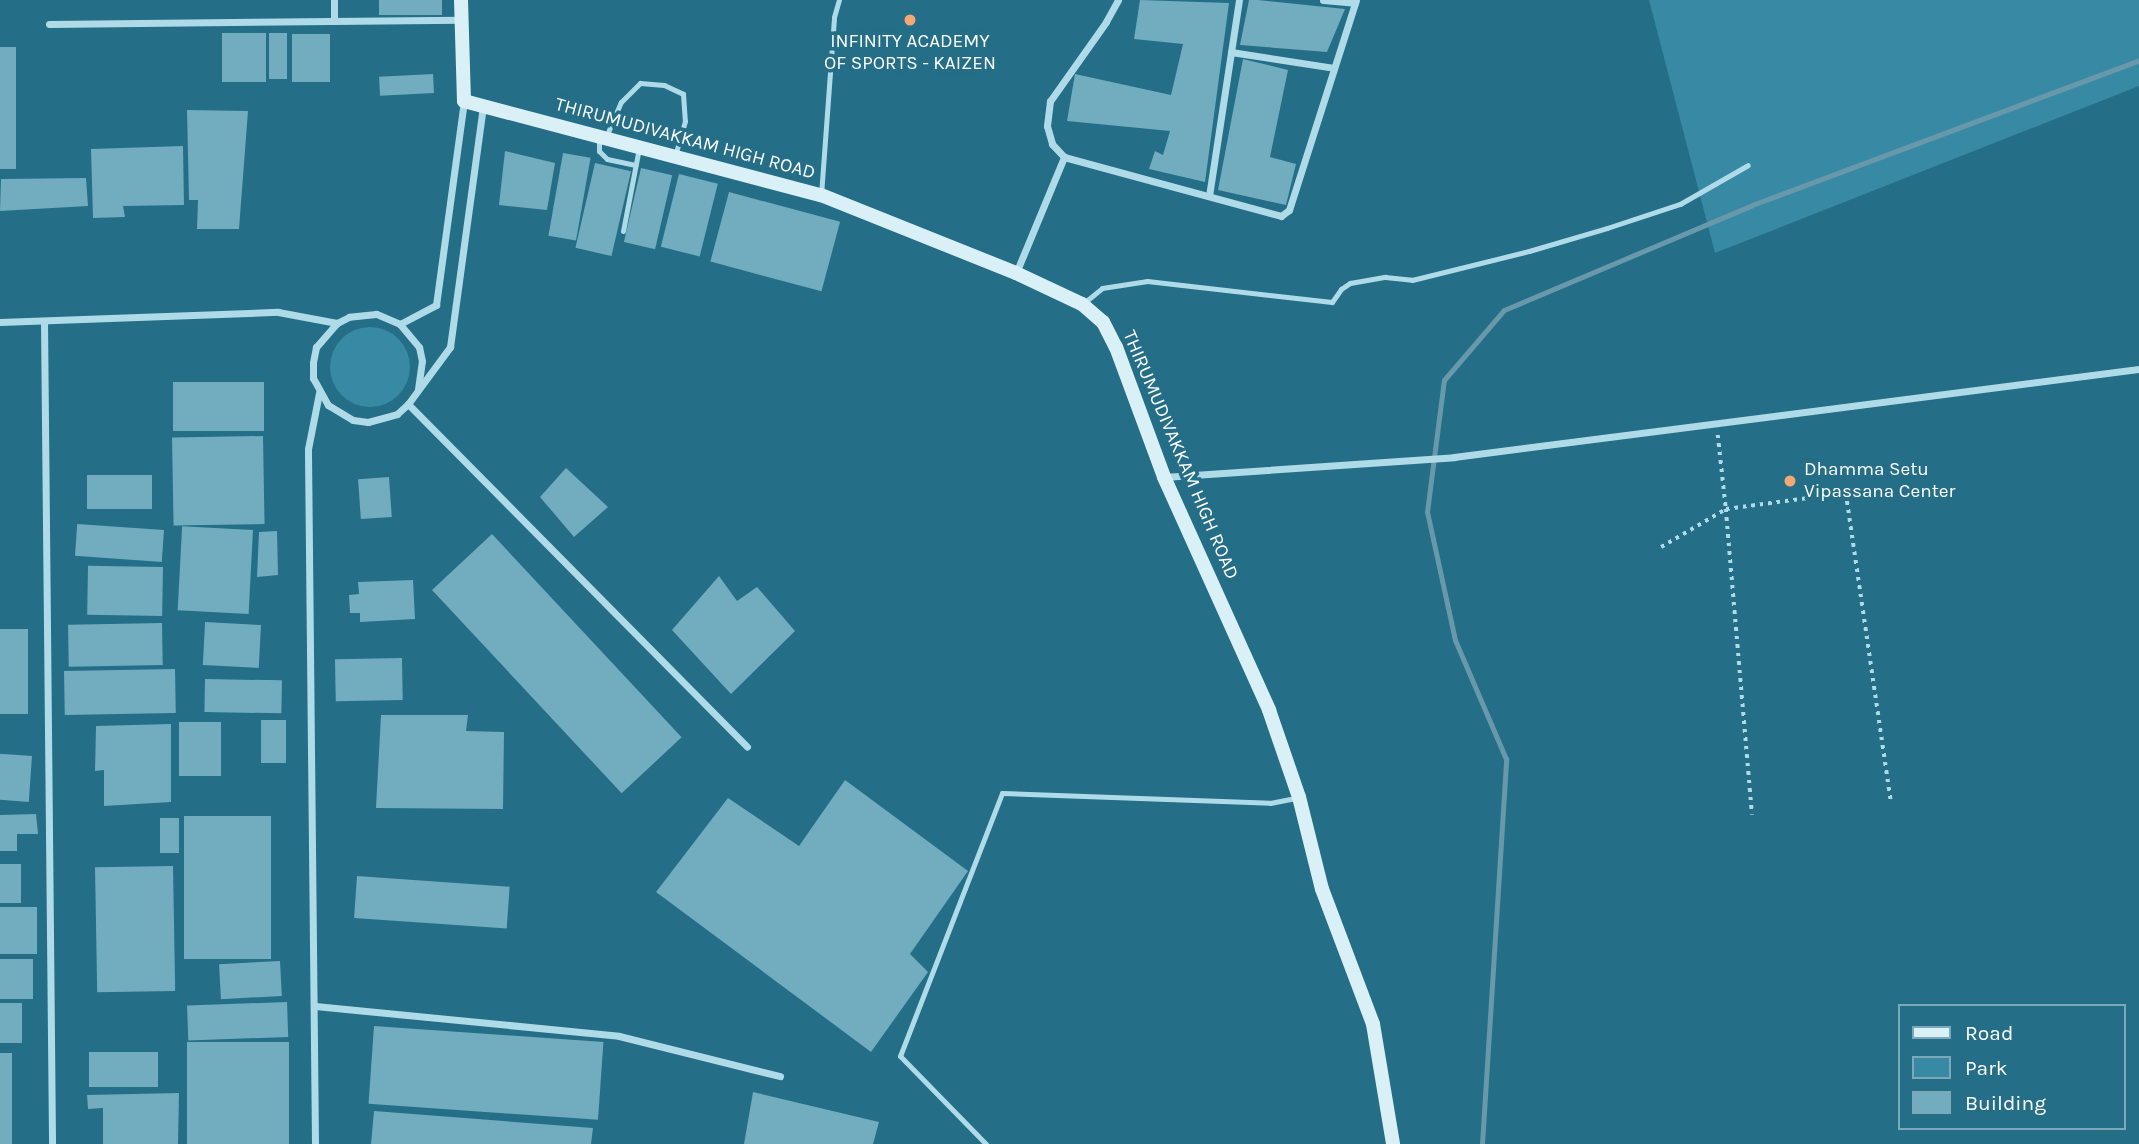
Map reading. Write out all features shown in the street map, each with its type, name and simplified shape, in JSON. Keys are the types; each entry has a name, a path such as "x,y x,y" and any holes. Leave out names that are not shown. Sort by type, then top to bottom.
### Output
{"main road":[{"path":"461,0 464,101"},
{"name":"THIRUMUDIVAKKAM HIGH ROAD","path":"464,101 821,195 1016,273 1082,304 1103,322 1116,347 1164,477 1269,710 1299,797 1322,888 1373,1024 1393,1144"}],"street":[{"path":"334,0 334,20"},
{"path":"1118,0 1106,22 1050,101 1046,126 1052,144 1065,157 1280,216 1289,210 1355,1 1322,0"},
{"path":"1209,195 1239,0"},
{"path":"49,24 461,20"},
{"path":"1231,52 1334,68"},
{"path":"400,324 436,305 464,101"},
{"path":"319,393 339,414 361,421 383,419 408,404 450,347 483,105"},
{"path":"1016,273 1065,157"},
{"path":"0,321 278,312 337,323"},
{"path":"316,1144 307,449 319,393 313,370 316,347 337,323 362,314 389,317 400,324 419,346 422,361 418,389"},
{"path":"44,321 52,1144"},
{"path":"1164,477 1454,457 2139,369"},
{"path":"408,404 747,747"},
{"path":"315,1006 618,1036 780,1076"}],"lane":[{"path":"821,195 834,17 839,0"},
{"path":"635,165 602,156 597,146 621,102 640,83 664,85 683,94 685,121 676,155"},
{"path":"623,231 639,146"},
{"path":"1082,304 1102,288 1147,281 1332,302 1340,289 1350,283 1385,277 1412,280 1529,251 1680,204 1748,164"},
{"path":"986,1144 900,1056 1002,793 1270,803 1299,797"}],"path":[{"path":"1716,423 1752,815"},
{"path":"1661,547 1726,509 1846,493 1891,803"}],"green space":[{"path":"1649,0 2139,0 2139,86 1715,253"},
{"path":"370,327 385,330 398,339 407,352 410,367 407,382 398,395 385,404 370,407 355,404 342,395 333,382 330,367 333,352 342,339 355,330"}],"building":[{"path":"379,0 442,0 442,15 379,15"},
{"path":"1140,0 1229,3 1205,182 1149,169 1155,151 1163,155 1170,131 1067,121 1075,74 1171,95 1183,44 1134,39"},
{"path":"1249,0 1345,9 1327,52 1240,45"},
{"path":"222,33 266,33 266,82 222,82"},
{"path":"269,33 287,33 287,79 269,79"},
{"path":"292,34 330,34 330,82 292,82"},
{"path":"0,47 16,47 16,169 0,169"},
{"path":"1243,59 1288,70 1270,157 1296,164 1286,205 1218,190"},
{"path":"433,74 434,93 380,96 379,77"},
{"path":"187,110 248,111 239,229 197,229 198,200 189,200"},
{"path":"183,146 184,205 123,206 125,217 93,218 91,149"},
{"path":"505,151 555,163 547,210 499,205"},
{"path":"563,153 591,158 576,241 548,236"},
{"path":"595,163 631,171 611,256 575,248"},
{"path":"641,168 672,175 655,249 624,242"},
{"path":"679,174 718,184 700,256 661,247"},
{"path":"86,178 88,206 0,211 1,179"},
{"path":"729,192 840,222 821,291 710,262"},
{"path":"173,382 264,382 264,431 173,431"},
{"path":"263,436 265,524 174,526 172,438"},
{"path":"566,468 608,507 574,537 540,497"},
{"path":"87,475 152,475 152,509 87,509"},
{"path":"389,477 392,517 361,519 358,479"},
{"path":"77,524 164,530 162,562 75,556"},
{"path":"182,526 253,530 249,614 178,610"},
{"path":"277,531 278,575 257,577 259,532"},
{"path":"492,534 682,737 622,793 432,590"},
{"path":"88,566 163,567 162,616 87,615"},
{"path":"719,576 737,601 757,587 795,631 731,694 672,630"},
{"path":"413,580 415,619 360,622 360,613 350,613 349,595 359,594 358,582"},
{"path":"205,622 261,625 259,668 203,665"},
{"path":"162,623 163,665 69,667 68,625"},
{"path":"0,629 28,629 28,714 0,714"},
{"path":"402,658 403,700 336,701 335,659"},
{"path":"175,669 176,713 65,715 64,671"},
{"path":"205,679 282,680 281,713 204,712"},
{"path":"381,715 468,715 466,731 504,732 503,809 376,808"},
{"path":"261,720 286,720 286,763 261,763"},
{"path":"179,722 221,722 221,776 179,776"},
{"path":"171,724 171,802 104,806 104,770 95,771 96,726"},
{"path":"0,754 32,756 29,802 0,800"},
{"path":"845,780 968,871 910,954 928,972 871,1052 656,892 728,798 799,846"},
{"path":"36,814 38,834 17,834 17,851 0,851 0,815"},
{"path":"184,816 271,816 271,959 184,959"},
{"path":"160,818 179,818 179,853 160,853"},
{"path":"0,864 21,864 21,903 0,903"},
{"path":"173,866 175,991 97,992 95,867"},
{"path":"357,876 510,887 507,929 354,918"},
{"path":"0,907 37,907 37,954 0,954"},
{"path":"0,959 33,959 33,999 0,999"},
{"path":"280,961 282,996 221,999 219,964"},
{"path":"287,1002 288,1037 188,1040 187,1005"},
{"path":"0,1003 22,1003 22,1043 0,1043"},
{"path":"374,1026 603,1042 598,1120 369,1104"},
{"path":"187,1042 289,1042 289,1144 187,1144"},
{"path":"89,1052 158,1052 158,1087 89,1087"},
{"path":"0,1053 12,1053 12,1144 0,1144"},
{"path":"753,1092 879,1122 873,1144 744,1144"},
{"path":"179,1093 178,1144 103,1144 103,1108 88,1109 87,1095"},
{"path":"374,1111 593,1128 591,1144 371,1144"}],"waterway":[{"path":"1482,1144 1506,759 1455,640 1427,512 1444,380 1504,310 1752,205 2139,60"}],"place":[{"name":"INFINITY ACADEMY OF SPORTS - KAIZEN","path":"910,20"},
{"name":"Dhamma Setu Vipassana Center","path":"1790,481"}]}
